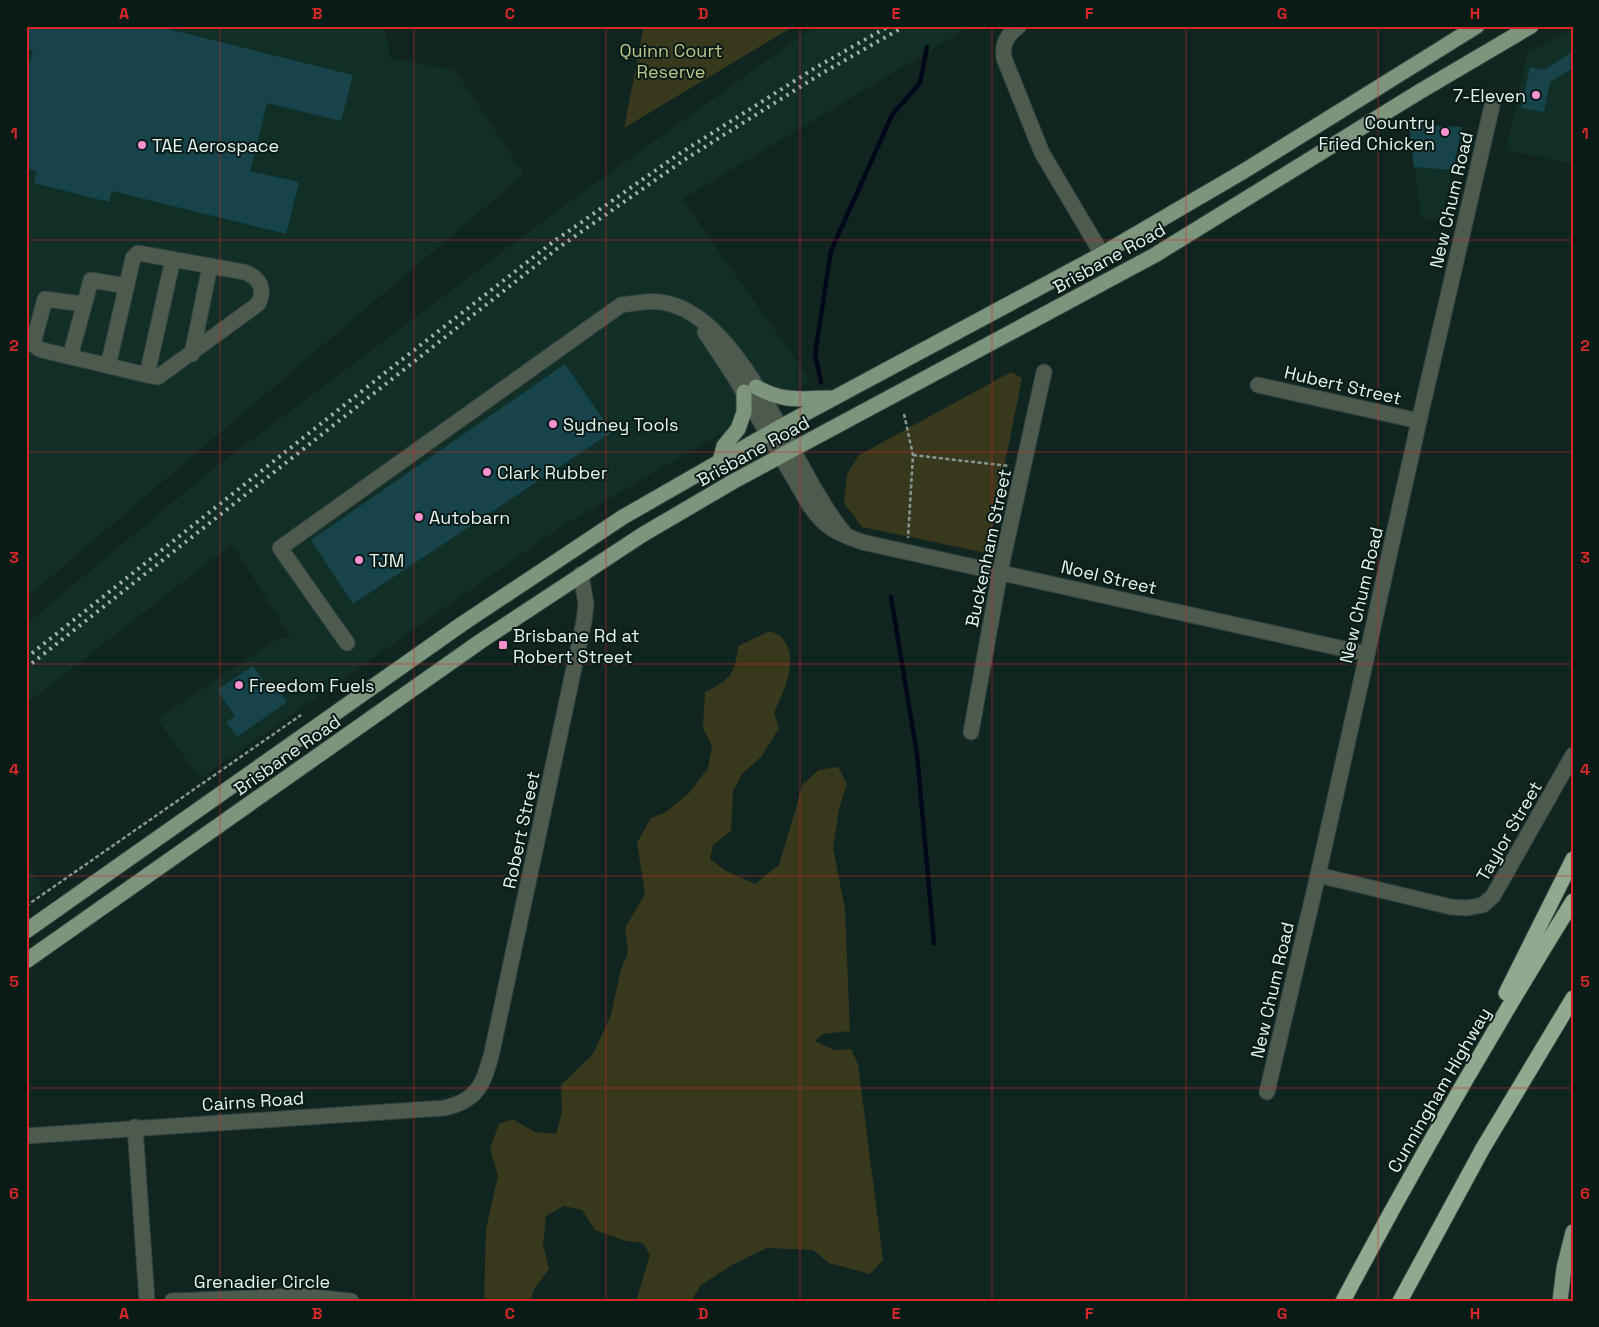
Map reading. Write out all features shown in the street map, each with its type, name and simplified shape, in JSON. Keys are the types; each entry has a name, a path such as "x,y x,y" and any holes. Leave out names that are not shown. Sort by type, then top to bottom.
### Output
{"highway":[{"path":"1459,1092 1535,933 1573,860"},
{"name":"Cunningham Highway","path":"1343,1301 1397,1200 1459,1092 1573,901"},
{"path":"1400,1301 1478,1156 1573,998"}],"main road":[{"name":"Brisbane Road","path":"26,931 552,562 640,507 774,430 1102,254 1244,171 1477,26"},
{"name":"Brisbane Road","path":"26,961 481,641 582,574 681,512 787,452 1132,268 1419,92 1531,26"},
{"path":"720,461 724,446 738,429 750,390 796,401 834,398"},
{"path":"1560,1301 1564,1268 1573,1232"}],"street":[{"path":"1019,26 1008,36 1003,47 1004,58 1042,153 1102,254"},
{"name":"New Chum Road","path":"1267,1092 1492,106"},
{"path":"83,304 45,299 30,341 38,348 70,357 108,366 147,375 158,377 164,375 258,304 262,295 259,282 252,275 173,258 138,253 133,258 108,366"},
{"path":"147,375 173,258"},
{"path":"192,354 210,266"},
{"path":"70,357 91,280 127,286"},
{"name":"Noel Street","path":"347,643 280,548 621,305 647,301 671,304 690,313 726,342 750,390 787,452 845,534 862,542 906,550 1366,654"},
{"name":"Buckenham Street","path":"971,732 1000,572 1044,372"},
{"name":"Hubert Street","path":"1258,385 1419,422"},
{"name":"Robert Street","path":"476,1092 486,1075 492,1052 580,645 586,611 582,574"},
{"name":"Taylor Street","path":"1318,875 1451,908 1483,905 1500,886 1573,756"},
{"name":"Cairns Road","path":"26,1136 444,1108 468,1101 476,1092"},
{"path":"135,1128 147,1301"},
{"name":"Grenadier Circle","path":"172,1301 303,1296 351,1301"}],"path":[{"path":"904,414 913,455 910,522 906,550"},
{"path":"913,455 1014,467"},
{"path":"26,906 301,715"}],"shaded area":[{"path":"26,26 385,26 390,58 455,70 524,174 26,598"},
{"path":"815,26 971,26 682,199 811,381 559,528 200,779 157,719 280,637 291,638 232,544 26,704 26,624 214,468 580,194"},
{"path":"1573,29 1573,164 1506,150 1527,53"},
{"path":"1409,124 1462,127 1441,221 1421,218"},
{"path":"26,864 43,889 26,900"}],"green space":[{"name":"Quinn Court Reserve","path":"644,26 794,26 624,128"},
{"path":"1011,372 1022,378 987,553 862,527 844,503 847,474 859,455"},
{"path":"770,631 782,638 788,647 790,656 788,676 774,713 779,728 761,757 742,774 733,791 731,831 713,845 710,859 726,871 755,884 779,865 803,784 819,770 838,767 847,784 839,809 833,848 845,909 850,1031 823,1034 815,1041 834,1050 851,1049 858,1064 883,1260 870,1274 829,1263 813,1250 767,1248 732,1265 701,1285 691,1301 636,1301 650,1255 643,1243 626,1241 595,1230 582,1210 564,1206 546,1216 543,1245 549,1269 533,1291 531,1301 484,1301 486,1229 498,1176 490,1149 499,1124 512,1119 535,1132 556,1134 562,1112 561,1085 593,1054 611,1015 620,973 628,952 625,928 645,894 637,843 651,818 666,812 689,793 708,768 712,746 703,728 705,692 726,680 730,675 735,663 738,646"}],"building":[{"name":"TAE Aerospace","path":"26,26 156,26 353,75 341,121 267,103 250,171 299,182 286,234 112,191 109,202 34,183 37,171 26,168 26,78 33,50 26,49"},
{"name":"7-Eleven","path":"1573,51 1573,68 1550,82 1544,112 1521,108 1530,67 1544,70"},
{"path":"1409,124 1462,127 1453,170 1414,167"},
{"path":"565,364 612,432 353,604 311,540"},
{"path":"253,666 270,690 276,686 287,702 237,737 226,722 235,716 217,690"}],"waterway":[{"path":"821,382 815,354 831,251 892,115 920,83 927,47"},
{"path":"891,597 917,754 934,943"}],"railway":[{"path":"26,658 553,242 679,154 815,68 889,26"},
{"path":"26,668 558,248 684,160 819,75 905,26"}],"place":[{"name":"7-Eleven","path":"1536,95"},
{"name":"Country Fried Chicken","path":"1445,132"},
{"name":"TAE Aerospace","path":"142,145"},
{"name":"Sydney Tools","path":"553,424"},
{"name":"Clark Rubber","path":"487,472"},
{"name":"Autobarn","path":"419,517"},
{"name":"TJM","path":"359,560"},
{"name":"Brisbane Rd at Robert Street","path":"503,645"},
{"name":"Freedom Fuels","path":"239,685"}]}
